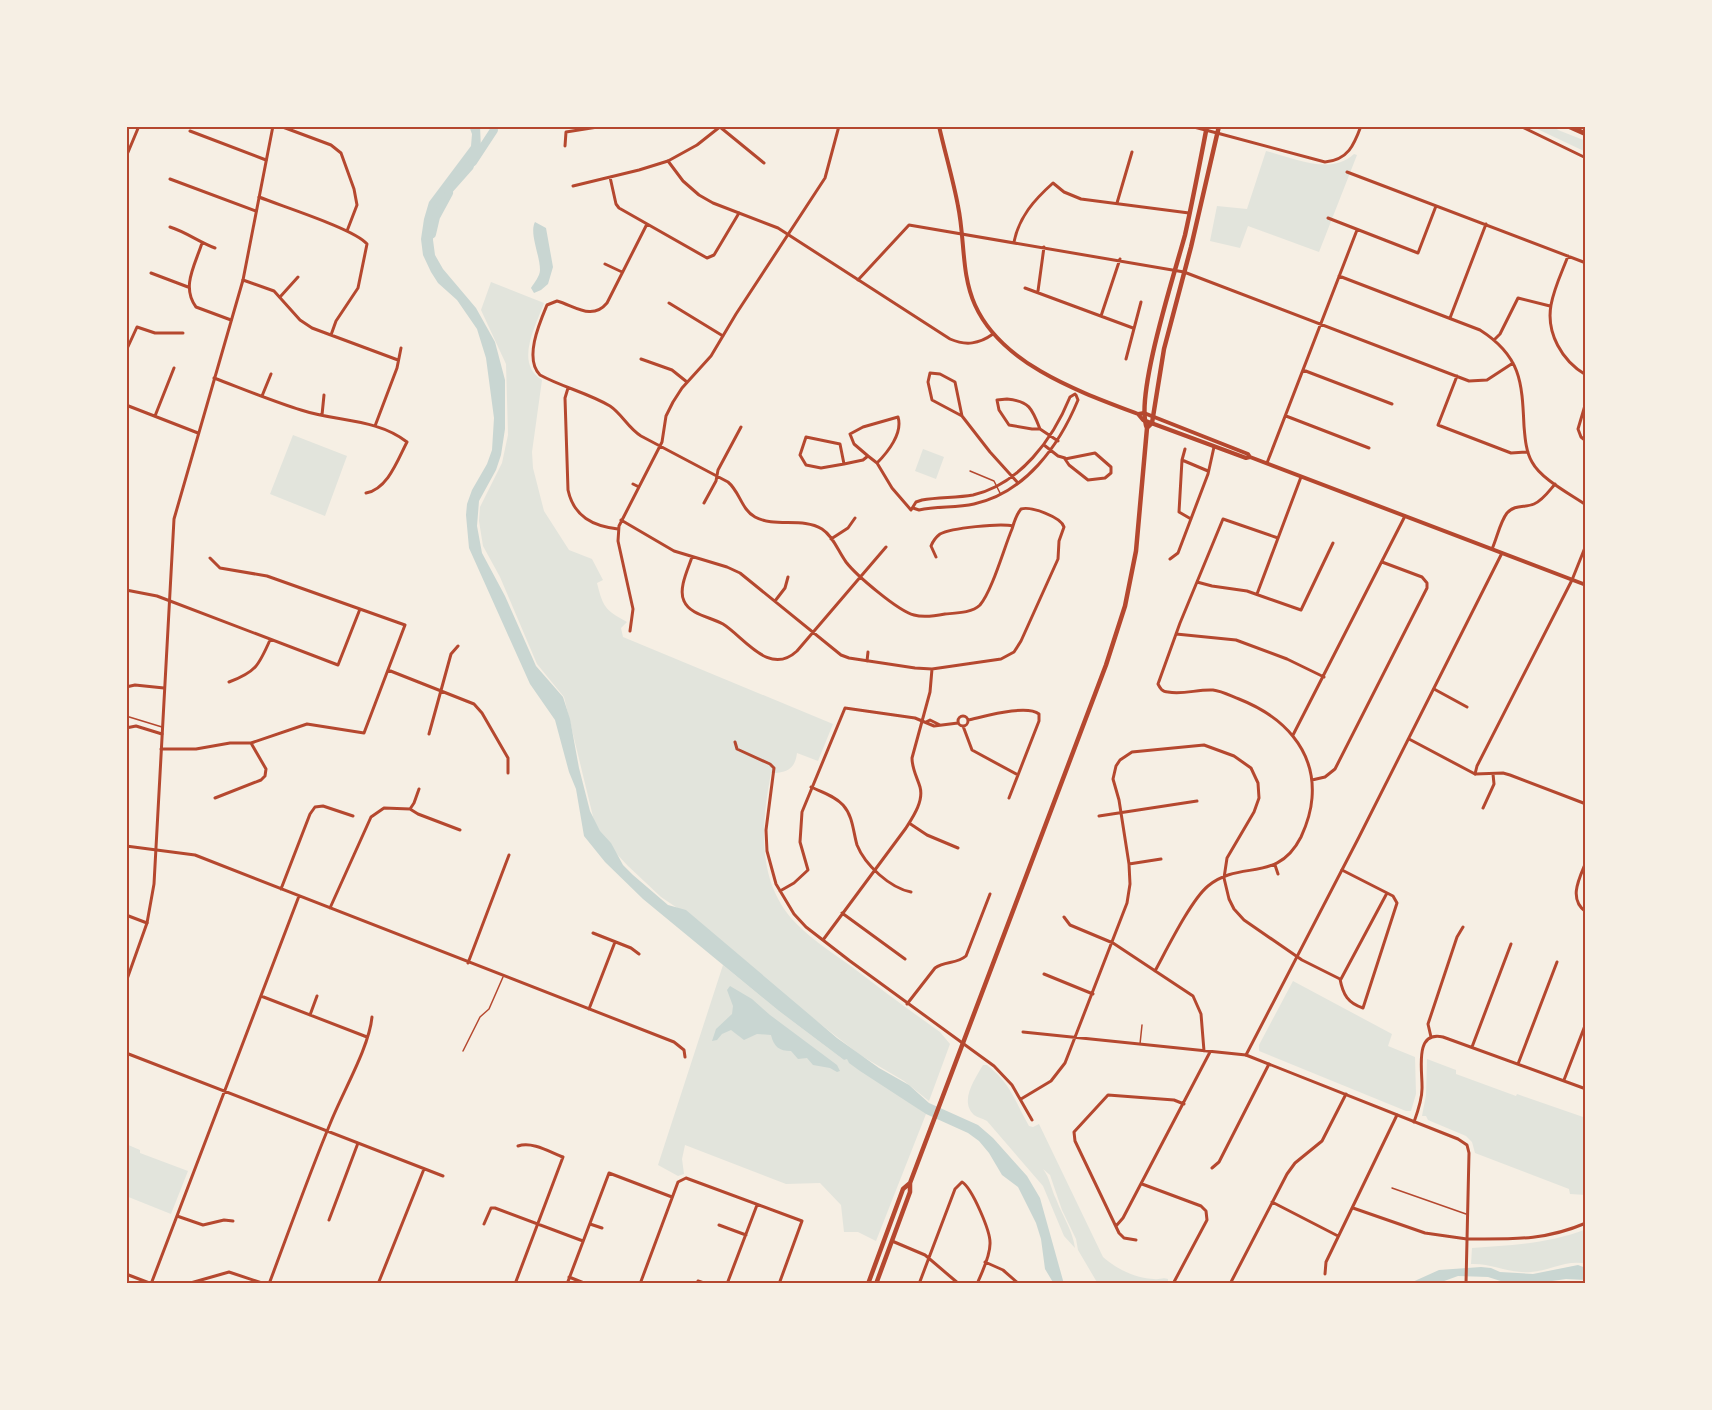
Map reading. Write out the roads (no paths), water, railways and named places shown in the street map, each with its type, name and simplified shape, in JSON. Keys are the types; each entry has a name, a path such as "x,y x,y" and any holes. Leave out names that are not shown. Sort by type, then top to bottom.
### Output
{"highway":[{"path":"1568,126 1586,134"}],"main road":[{"path":"939,126 959,207 970,292 980,315 993,334 1023,359 1076,392 1153,417 1233,447 1267,464 1586,585"},
{"path":"1147,428 1152,423 1162,356 1219,126"},
{"path":"876,1284 941,1098 1106,665 1125,606 1140,528 1147,428 1141,414 1152,357 1176,269 1207,128"},
{"path":"1143,420 1214,447 1246,458 1250,457"},
{"path":"868,1284 903,1189 910,1183"}],"street":[{"path":"126,157 139,126"},
{"path":"126,982 147,923 153,894 174,519 243,280 273,126"},
{"path":"280,126 331,145 341,153 357,204 347,231"},
{"path":"565,146 566,132 604,126"},
{"path":"573,186 669,161 697,146 721,126 764,164"},
{"path":"630,631 633,606 618,541 621,520 661,446 665,435 668,410 687,382 708,360 825,176 839,126"},
{"path":"1190,126 1207,128 1217,133 1325,162 1338,160 1349,152 1361,126"},
{"path":"1520,126 1586,158"},
{"path":"190,131 266,160"},
{"path":"1117,203 1132,152"},
{"path":"669,161 682,182 708,201 770,224 954,340 974,343 993,334"},
{"path":"1347,172 1586,263"},
{"path":"610,177 617,206 709,259 720,246 739,213"},
{"path":"170,179 256,211"},
{"path":"1014,242 1027,209 1053,183 1064,192 1081,199 1189,213"},
{"path":"259,197 347,231 363,240 367,248 358,288 336,321 331,335"},
{"path":"1328,219 1418,253 1436,206"},
{"path":"621,520 672,550 737,571 841,655 867,661 932,669 997,660 1014,652 1058,559 1064,524 1060,520 1026,507 1019,510 986,594 978,606 928,616 914,615 900,608 861,576 846,561 822,529 812,525 765,521 755,517 746,509 732,485 633,430 607,405 540,375 533,364 532,351 547,305 557,301 587,312 597,311 607,303 647,224"},
{"path":"858,280 909,225 1176,269 1469,381 1482,381 1496,375 1513,363"},
{"path":"1450,318 1486,225"},
{"path":"170,227 215,248"},
{"path":"1267,464 1357,230"},
{"path":"202,243 188,287 196,306 231,320"},
{"path":"1038,291 1044,247"},
{"path":"1568,256 1551,306 1552,331 1559,350 1570,364 1586,375"},
{"path":"1101,316 1120,259"},
{"path":"604,264 622,273"},
{"path":"151,273 188,287"},
{"path":"1339,276 1480,330 1494,340 1513,363 1522,388 1528,453 1538,470 1586,505"},
{"path":"280,297 298,277"},
{"path":"243,280 266,287 280,297 300,320 312,328 398,360"},
{"path":"1025,288 1133,328"},
{"path":"1494,340 1500,334 1518,298 1551,306"},
{"path":"1126,359 1141,302"},
{"path":"669,303 723,336"},
{"path":"126,351 137,327 155,333 183,333"},
{"path":"375,426 401,348"},
{"path":"641,359 672,370 687,382"},
{"path":"155,416 174,368"},
{"path":"1303,370 1392,404"},
{"path":"962,416 955,382 940,374 930,373 928,382 932,400 962,416 1018,483"},
{"path":"262,396 271,374"},
{"path":"1456,376 1438,425 1511,453 1528,453"},
{"path":"214,378 302,411 375,426 407,442 390,474 377,488 366,493"},
{"path":"567,388 565,398 570,498 576,509 588,521 605,528 618,529"},
{"path":"878,463 893,444 900,424 898,417 863,427 850,435 854,444 878,463 892,488 912,509 972,504 1001,494 1018,483 1058,441 1078,400 1076,392 1070,397 1051,436 1012,476 997,486 969,495 922,500 916,502 912,509"},
{"path":"322,415 324,395"},
{"path":"1040,429 1037,419 1024,402 997,400 999,410 1009,425 1040,429 1058,441"},
{"path":"1586,402 1578,429 1581,437 1586,441"},
{"path":"126,405 198,433"},
{"path":"1286,416 1369,448"},
{"path":"704,503 716,481 718,470 741,427"},
{"path":"844,464 840,444 806,437 801,455 806,465 821,468 844,464 863,460 868,456"},
{"path":"1044,445 1065,459 1088,480 1105,478 1111,473 1110,464 1095,453 1065,459"},
{"path":"1170,559 1178,553 1208,474 1214,447"},
{"path":"1185,449 1182,460 1179,513 1191,519"},
{"path":"1182,460 1208,471"},
{"path":"1257,594 1301,477"},
{"path":"633,484 639,487"},
{"path":"1492,549 1504,518 1510,510 1517,506 1539,502 1555,484"},
{"path":"1293,735 1405,516"},
{"path":"831,538 848,528 855,518"},
{"path":"1155,971 1202,892 1213,882 1275,865 1292,853 1306,826 1312,800 1312,780 1307,760 1293,735 1267,712 1221,692 1164,691 1160,688 1158,681 1223,519 1278,538"},
{"path":"936,557 931,546 941,533 987,525 1013,526"},
{"path":"1197,582 1240,589 1301,610 1333,543"},
{"path":"1475,774 1572,579 1586,545"},
{"path":"692,557 682,591 686,604 692,610 725,625 759,654 772,658 789,657 795,653 886,547"},
{"path":"1246,1055 1502,553"},
{"path":"161,749 196,749 230,743 251,743 307,724 364,733 405,625 267,576 220,568 210,558"},
{"path":"1312,780 1325,777 1335,769 1427,588 1424,579 1382,562"},
{"path":"775,601 785,588 788,577"},
{"path":"126,590 168,600 338,665 360,609"},
{"path":"1176,634 1236,640 1287,659 1324,677"},
{"path":"229,682 255,669 270,639"},
{"path":"429,734 451,654 458,646"},
{"path":"867,661 868,652"},
{"path":"823,940 909,823 916,809 921,793 912,762 924,721 932,669"},
{"path":"388,670 474,704 482,713 508,758 508,773"},
{"path":"126,687 135,685 164,688"},
{"path":"1434,689 1467,707"},
{"path":"780,891 794,883 808,870 800,848 804,807 845,708 924,721 929,725 958,723 963,726 972,750 1018,775"},
{"path":"963,726 968,720 1004,713 1032,711 1037,712 1040,716 1009,798"},
{"path":"958,723 958,719 962,716 968,720"},
{"path":"126,728 136,726 162,734"},
{"path":"1409,739 1475,774 1510,775 1586,804"},
{"path":"735,742 737,749 774,768 766,830 771,868 780,891 800,921 907,1004 1003,1074 1021,1099 1032,1120"},
{"path":"215,798 264,778 266,769 251,743"},
{"path":"1021,1099 1056,1076 1070,1056 1127,903 1130,884 1129,864 1113,779 1120,760 1132,752 1199,745 1208,746 1240,759 1251,768 1256,777 1259,798 1254,812 1227,858 1224,878 1229,899 1239,915 1251,926 1340,980 1346,999 1363,1008 1397,903 1393,896 1342,870"},
{"path":"1484,808 1494,784 1493,774"},
{"path":"811,787 835,798 843,805 850,816 860,851 875,870 898,888 911,892"},
{"path":"410,809 419,789"},
{"path":"1099,816 1197,801"},
{"path":"281,889 315,807 323,806 352,816"},
{"path":"330,908 365,826 381,809 410,809 460,830"},
{"path":"909,823 927,835 958,848"},
{"path":"126,846 191,853 674,1042 684,1050 685,1057"},
{"path":"468,963 509,855"},
{"path":"1129,864 1161,859"},
{"path":"1586,862 1575,898 1578,906 1586,912"},
{"path":"1275,865 1278,874"},
{"path":"1340,980 1387,893"},
{"path":"907,1004 935,968 966,956 990,894"},
{"path":"126,1274 151,1284 299,896"},
{"path":"842,913 905,959"},
{"path":"126,915 147,923"},
{"path":"1064,917 1070,925 1113,943 1193,996 1201,1014 1204,1051"},
{"path":"1431,1037 1428,1024 1456,937 1463,927"},
{"path":"593,933 631,948 639,954"},
{"path":"589,1009 615,942"},
{"path":"1472,1047 1511,944"},
{"path":"1518,1064 1557,962"},
{"path":"1044,974 1093,994"},
{"path":"261,996 367,1037"},
{"path":"310,1015 317,996"},
{"path":"187,1284 229,1272 267,1284 327,1131 367,1037 372,1017"},
{"path":"1564,1080 1586,1023"},
{"path":"1023,1032 1246,1055 1458,1138 1467,1145 1469,1153 1466,1283"},
{"path":"1414,1122 1422,1090 1423,1047 1431,1037 1440,1036 1586,1089"},
{"path":"1116,1226 1142,1184 1210,1052"},
{"path":"126,1053 443,1176"},
{"path":"1212,1168 1218,1162 1269,1064"},
{"path":"1230,1284 1292,1167 1326,1135 1346,1094"},
{"path":"1136,1240 1125,1238 1116,1226 1074,1138 1075,1130 1108,1095 1174,1100 1184,1104"},
{"path":"1325,1274 1326,1262 1397,1115"},
{"path":"328,1220 358,1143"},
{"path":"514,1284 563,1157 531,1145 518,1146"},
{"path":"378,1284 424,1169"},
{"path":"567,1284 609,1173 672,1197"},
{"path":"639,1284 678,1182 686,1178 802,1221 779,1284"},
{"path":"919,1284 955,1189 962,1182 969,1188 989,1234 990,1247 977,1284"},
{"path":"1142,1184 1201,1206 1206,1211 1207,1220 1174,1282"},
{"path":"1272,1202 1338,1236"},
{"path":"727,1284 757,1205"},
{"path":"1353,1207 1425,1233 1467,1239 1529,1239 1548,1236 1586,1223"},
{"path":"484,1224 491,1208 500,1209 583,1241"},
{"path":"177,1216 203,1225 224,1220 233,1221"},
{"path":"590,1224 602,1228"},
{"path":"719,1225 746,1235"},
{"path":"892,1241 929,1257 959,1284"},
{"path":"985,1263 1004,1270 1019,1284"},
{"path":"569,1277 584,1283"},
{"path":"698,1281 707,1284"}],"lane":[{"path":"970,471 994,481 1001,494"},
{"path":"126,716 162,726"},
{"path":"463,1051 480,1017 489,1009 504,976"},
{"path":"1140,1045 1142,1025"},
{"path":"1392,1188 1467,1214"}],"waterway":[{"path":"473,162 494,130 493,126"},
{"path":"432,234 436,217 449,193"}]}
